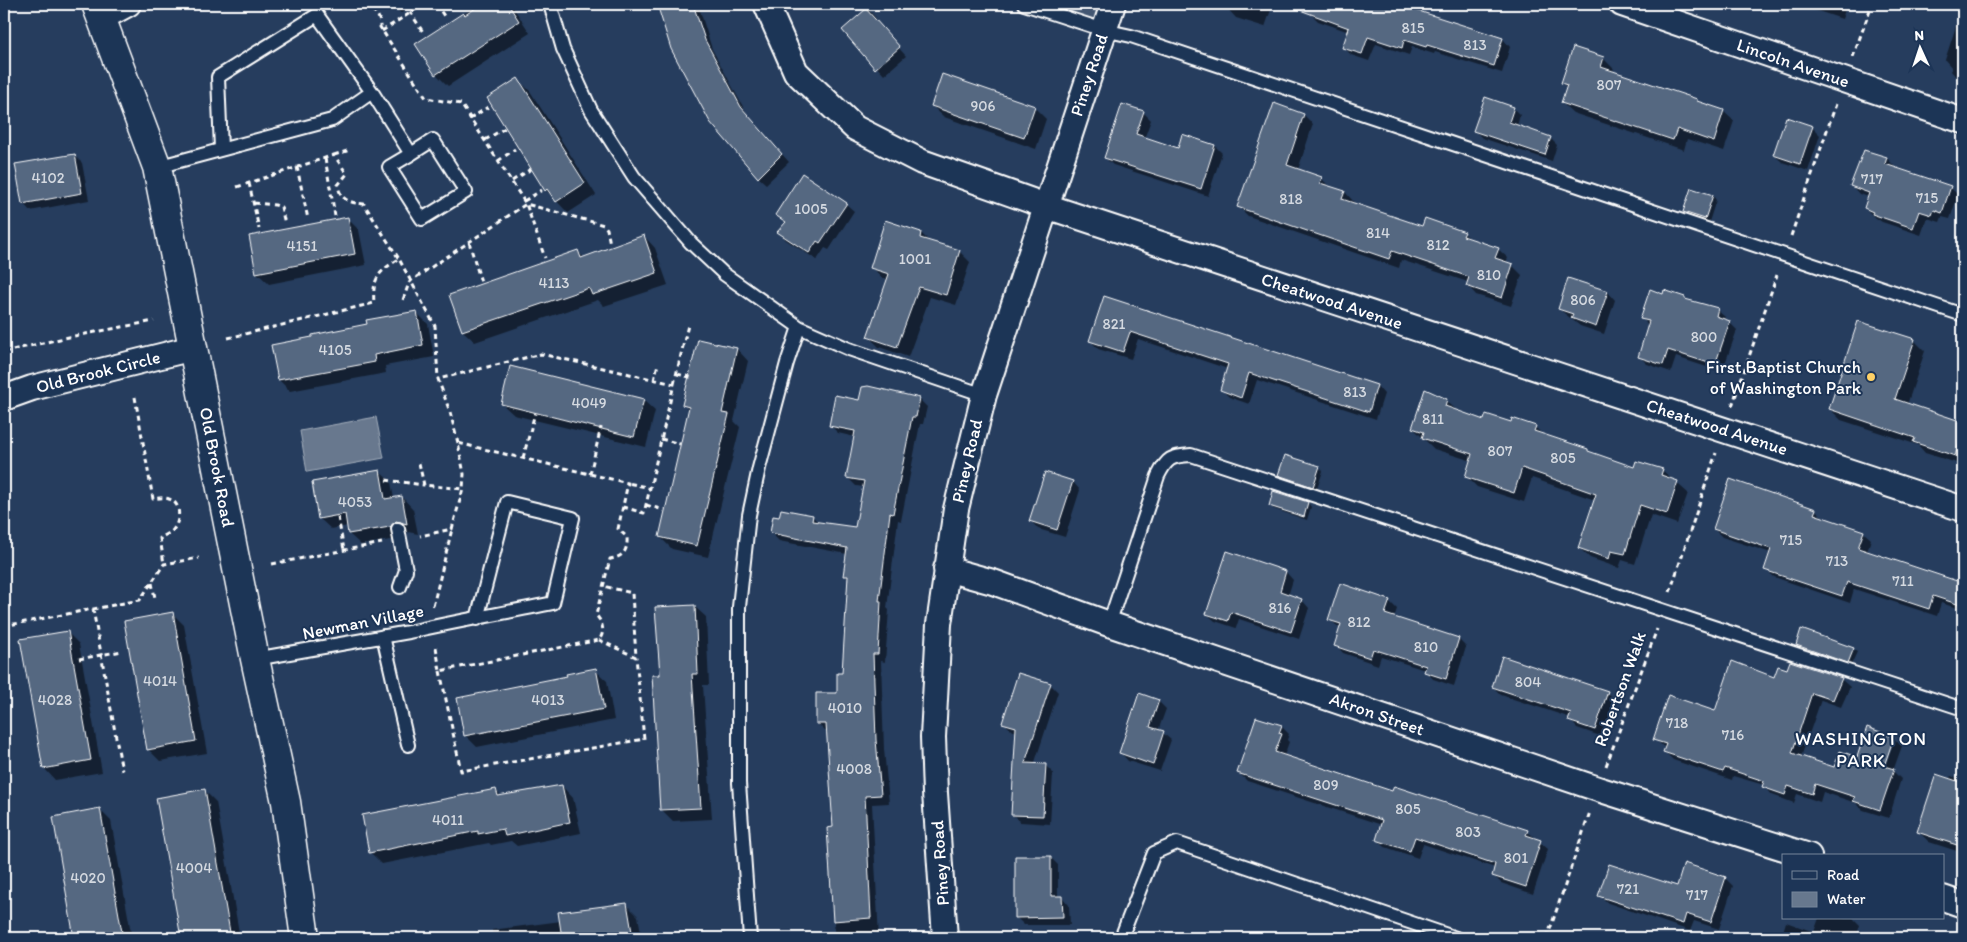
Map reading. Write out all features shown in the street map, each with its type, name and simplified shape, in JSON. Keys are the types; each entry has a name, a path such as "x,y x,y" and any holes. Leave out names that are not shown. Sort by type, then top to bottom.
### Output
{"street":[{"path":"99,11 128,4"},
{"name":"Cheatwood Avenue","path":"766,4 796,72 855,128 922,162 1046,206 1963,509"},
{"name":"Piney Road","path":"945,938 933,737 939,624 946,570 964,471 984,395 1113,4"},
{"name":"Lincoln Avenue","path":"1622,4 1963,121"},
{"name":"Old Brook Road","path":"99,11 157,167 255,659 286,802 305,938"},
{"name":"Old Brook Circle","path":"4,398 32,388 193,348"},
{"name":"Akron Street","path":"946,570 993,582 1110,624 1598,789 1803,854"},
{"path":"1944,898 1963,905"}],"lane":[{"path":"550,4 564,49 591,110 634,177 690,243 724,274 799,327 849,349 984,395"},
{"path":"1024,4 1104,30 1131,36 1963,315"},
{"path":"221,150 218,77 317,14 372,92 411,154"},
{"path":"157,167 332,120 372,92"},
{"path":"433,140 466,192 422,219 389,167 411,154 433,140"},
{"path":"750,938 739,784 739,607 749,515 759,468 784,372 799,327"},
{"path":"1110,624 1158,476 1165,462 1176,456 1191,455 1963,709"},
{"name":"Newman Village","path":"255,659 477,619 553,603 573,518 508,502 477,619"},
{"path":"398,529 406,570 400,587"},
{"path":"384,636 408,744"},
{"path":"1121,938 1154,853 1177,843 1456,938"}],"path":[{"path":"365,4 377,12 382,31 426,98 461,104 525,202 545,258"},
{"path":"405,4 423,32"},
{"path":"382,31 424,4"},
{"path":"436,4 446,19"},
{"path":"1851,63 1872,4"},
{"path":"470,119 488,107"},
{"path":"484,140 505,128"},
{"path":"498,161 515,149"},
{"path":"237,187 350,150"},
{"path":"334,156 347,174 338,185 343,198 351,204 364,204 412,280 435,326 438,379 450,412 458,443"},
{"path":"325,158 334,216"},
{"path":"297,168 308,219"},
{"path":"512,181 531,169"},
{"path":"249,183 260,229"},
{"path":"403,300 409,283 412,280 542,190"},
{"path":"525,202 604,225 607,229 610,244"},
{"path":"254,203 281,207 285,224"},
{"path":"469,242 481,282"},
{"path":"228,338 374,304 374,285 377,276 386,267 399,259"},
{"path":"4,352 64,338 154,321"},
{"path":"623,507 644,512 688,325"},
{"path":"438,379 540,354 674,384"},
{"path":"654,380 658,364"},
{"path":"677,374 694,378"},
{"path":"4,626 140,600 164,564 160,538 171,532 177,524 178,512 176,503 169,498 153,499 135,397"},
{"path":"523,458 535,413"},
{"path":"590,474 601,428"},
{"path":"662,439 680,444"},
{"name":"Robertson Walk","path":"1547,938 1598,789 1664,611 1718,448"},
{"path":"386,480 424,485"},
{"path":"628,483 650,488"},
{"path":"646,505 664,510"},
{"path":"338,517 344,550"},
{"path":"433,627 431,612 452,530"},
{"path":"164,564 199,558"},
{"path":"152,583 155,598"},
{"path":"440,670 461,771 644,739 632,593 603,586"},
{"path":"93,609 122,770"},
{"path":"599,640 636,657"},
{"path":"79,659 122,651"}],"shaded area":[{"path":"1024,4 1113,4 1104,30"}],"water":[{"path":"376,417 384,458 307,472 300,431"}],"building":[{"path":"482,4 508,4 519,21 435,75 415,44 463,13 465,15"},
{"path":"657,4 693,4 705,40 741,107 782,154 758,178 710,122 671,49"},
{"path":"1290,4 1397,4 1503,38 1494,66 1427,45 1426,47 1404,40 1402,48 1368,37 1362,54 1342,48 1349,28 1289,6"},
{"path":"866,9 900,47 875,69 842,30"},
{"path":"1573,47 1604,57 1601,67 1724,110 1714,142 1677,129 1673,140 1561,103 1567,85 1561,83"},
{"path":"942,74 1035,106 1024,138 931,106"},
{"path":"518,78 585,183 556,202 547,189 545,191 487,98"},
{"path":"1485,97 1514,107 1509,122 1551,137 1545,155 1473,131"},
{"path":"1274,103 1304,114 1287,165 1322,177 1320,183 1345,191 1342,199 1422,226 1425,218 1465,232 1463,236 1499,248 1495,258 1513,264 1502,298 1466,286 1469,277 1392,251 1389,259 1237,207"},
{"path":"1122,104 1144,111 1136,134 1178,148 1182,134 1215,145 1201,189 1104,158"},
{"path":"1786,117 1813,126 1800,164 1773,155"},
{"path":"1864,150 1887,157 1885,164 1951,186 1942,213 1934,210 1932,215 1919,211 1913,228 1872,214 1873,212 1864,208 1869,193 1850,186"},
{"path":"75,154 82,193 22,204 15,164"},
{"path":"802,173 847,203 820,243 817,241 809,253 777,232 786,222 775,215"},
{"path":"1691,188 1713,195 1705,219 1683,212"},
{"path":"348,217 355,254 256,273 249,236"},
{"path":"885,220 921,232 920,238 960,250 946,295 919,287 897,347 867,337 889,274 870,268"},
{"path":"644,235 657,273 592,295 589,288 462,331 449,295 578,250 581,258"},
{"path":"1568,278 1608,291 1596,327 1571,318 1573,314 1558,309"},
{"path":"1650,289 1663,294 1664,290 1685,297 1685,299 1718,308 1716,316 1730,321 1715,365 1668,350 1663,365 1638,357 1649,321 1640,319"},
{"path":"1104,296 1377,385 1369,412 1249,373 1241,398 1220,390 1228,364 1130,332 1123,352 1089,341"},
{"path":"417,311 423,345 374,355 375,362 278,380 271,345 367,324 366,320"},
{"name":"First Baptist Church of Washington Park","path":"1858,321 1915,339 1895,399 1963,422 1963,430 1955,456 1913,442 1915,438 1829,409"},
{"path":"698,339 737,348 722,413 729,414 697,546 659,537 689,407 682,405"},
{"path":"510,366 644,399 634,437 501,404"},
{"path":"868,386 920,398 916,417 912,417 893,514 890,513 879,601 881,601 878,654 873,654 876,740 881,795 865,796 871,918 833,921 827,828 833,827 826,724 816,724 816,693 837,693 837,673 842,673 848,576 843,576 847,548 770,533 773,516 779,517 781,509 813,515 812,521 855,527 864,481 846,478 855,431 829,426 835,395 859,400 862,387"},
{"path":"1425,389 1447,399 1445,406 1484,420 1486,414 1511,422 1512,418 1536,426 1534,431 1634,467 1636,461 1663,469 1661,475 1678,481 1667,514 1640,505 1625,554 1611,551 1609,559 1578,548 1596,494 1522,468 1514,493 1465,477 1472,454 1422,438 1424,432 1412,428"},
{"path":"1285,455 1320,466 1313,487 1278,475"},
{"path":"380,470 385,499 402,496 407,524 396,521 390,527 348,534 345,514 318,519 312,482"},
{"path":"1045,472 1073,481 1057,530 1029,521"},
{"path":"1730,479 1816,509 1814,514 1864,531 1858,548 1963,583 1963,606 1933,596 1929,609 1847,582 1842,596 1764,570 1771,549 1713,529"},
{"path":"1273,491 1308,502 1304,517 1269,506"},
{"path":"1227,551 1286,571 1280,591 1302,599 1291,632 1231,612 1228,621 1206,614"},
{"path":"1340,583 1390,600 1385,614 1459,638 1446,679 1424,672 1426,666 1373,649 1370,658 1334,646 1341,624 1328,620"},
{"path":"695,605 698,674 692,674 701,808 660,810 652,675 660,675 655,607"},
{"path":"173,612 196,741 147,750 124,621"},
{"path":"1801,629 1854,648 1848,663 1796,645"},
{"path":"68,631 91,760 43,769 20,639"},
{"path":"1502,656 1608,691 1595,730 1568,721 1571,713 1492,687"},
{"path":"1732,661 1774,677 1778,666 1787,669 1790,661 1842,678 1833,700 1812,693 1792,753 1834,767 1840,751 1857,757 1867,727 1894,737 1884,766 1894,769 1880,810 1853,801 1855,797 1815,784 1812,794 1788,786 1785,795 1762,787 1764,781 1725,768 1723,772 1663,752 1666,744 1653,740 1668,695 1715,711"},
{"path":"596,668 604,709 464,736 457,698 567,676 566,674"},
{"path":"1018,673 1051,683 1025,763 1046,764 1043,816 1011,815 1016,727 1002,723"},
{"path":"1139,693 1159,700 1150,727 1164,731 1153,765 1119,753"},
{"path":"1256,717 1282,725 1279,733 1282,734 1275,752 1392,791 1394,786 1528,830 1526,835 1541,840 1526,887 1492,876 1495,864 1415,837 1410,851 1376,840 1382,820 1237,773"},
{"path":"1936,774 1963,783 1963,847 1917,832"},
{"path":"562,785 570,822 505,836 503,829 478,834 478,831 369,853 362,815 496,789 498,796"},
{"path":"205,789 231,938 181,938 156,798"},
{"path":"100,808 123,938 74,938 53,817"},
{"path":"1015,856 1051,856 1051,896 1062,896 1063,917 1015,918"},
{"path":"1684,863 1726,877 1711,922 1686,914 1683,924 1598,896 1609,864 1677,886"},
{"path":"627,903 633,938 562,938 558,912"}],"place":[{"name":"First Baptist Church of Washington Park","path":"1871,377"}],"district":[{"name":"WASHINGTON PARK","path":"1861,749"}]}
